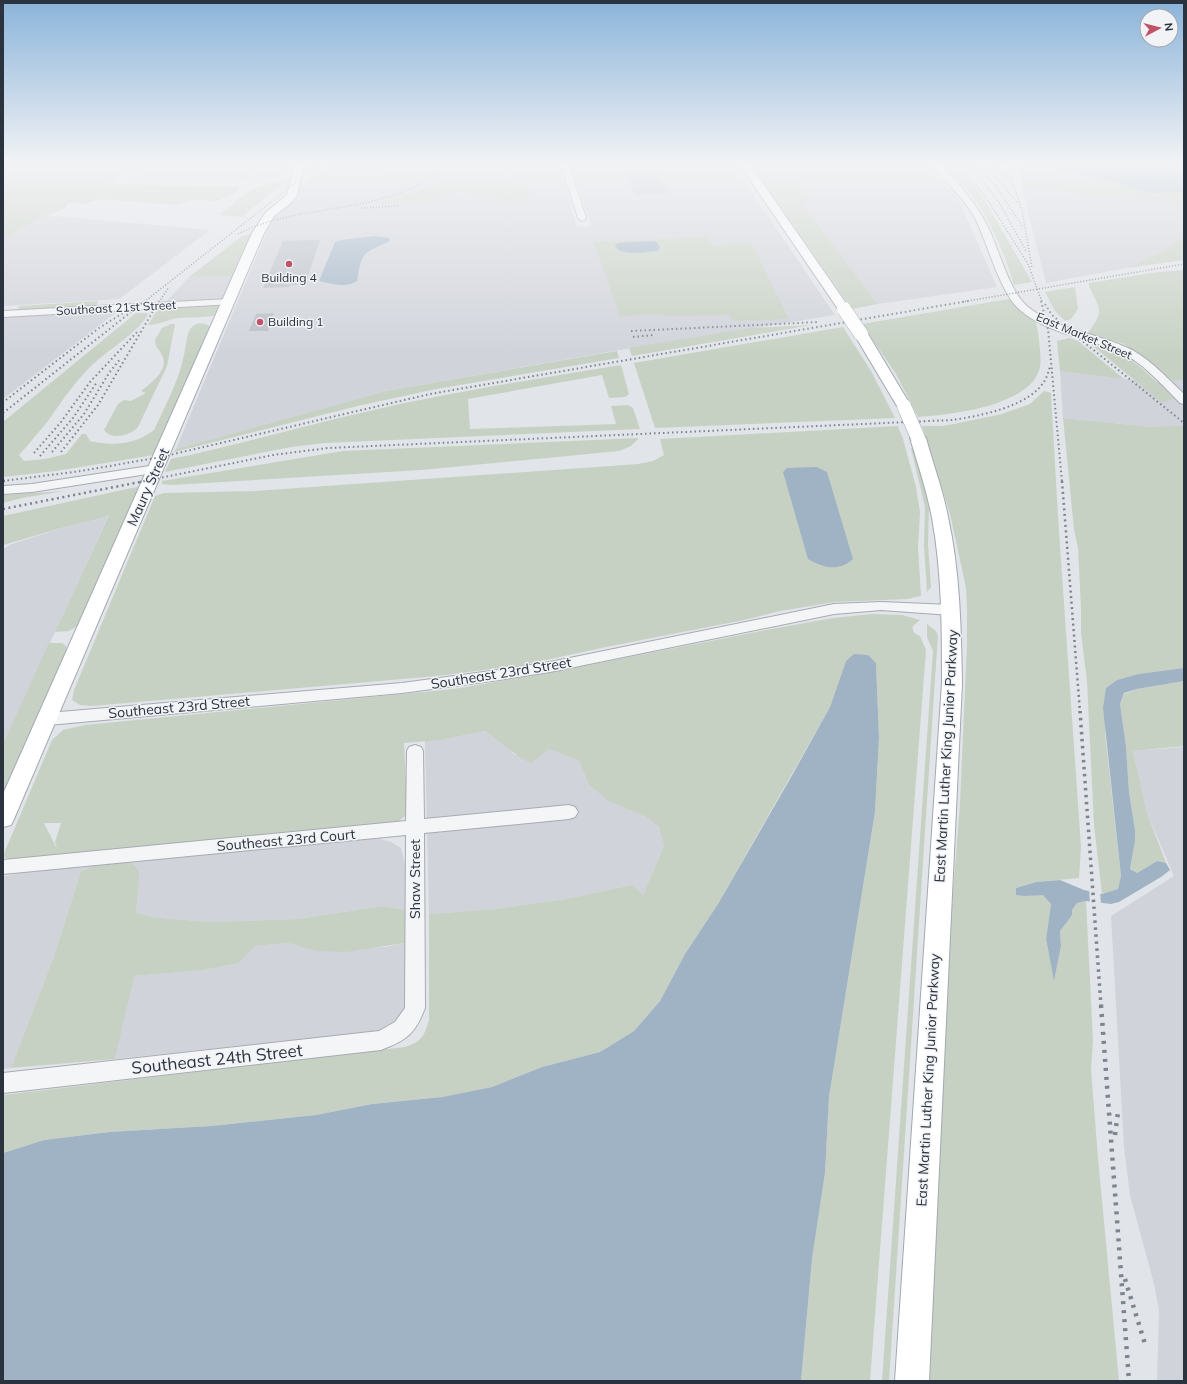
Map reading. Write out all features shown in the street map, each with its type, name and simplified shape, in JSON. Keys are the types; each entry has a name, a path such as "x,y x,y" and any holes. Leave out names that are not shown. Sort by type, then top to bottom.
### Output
{"main road":[{"name":"Maury Street","path":"3,819 262,227"},
{"name":"East Martin Luther King Junior Parkway","path":"787,227 861,334 904,406 918,438 942,527 951,610 952,684 912,1381"}],"street":[{"name":"East Market Street","path":"983,227 1014,298 1019,305 1028,312 1047,321 1108,343 1128,352 1148,366 1184,401"},
{"name":"Southeast 21st Street","path":"3,314 229,302"},
{"path":"3,490 32,488 156,469"},
{"name":"Southeast 23rd Street","path":"48,719 402,688 499,676 550,667 765,622 834,610 881,606 951,610"},
{"name":"Shaw Street","path":"415,751 415,1008"},
{"name":"Southeast 23rd Court","path":"3,867 569,812"},
{"name":"Southeast 24th Street","path":"3,1083 380,1040 399,1032 410,1022 415,1008"}],"shaded area":[{"path":"9,227 172,227 210,230 119,299 3,306 3,234"},
{"path":"269,227 775,227 835,315 637,347 386,391 176,449"},
{"path":"820,227 970,227 997,287 878,304"},
{"path":"1032,227 1184,227 1184,236 1163,251 1127,268 1046,283"},
{"path":"235,276 222,300 165,303 189,277"},
{"path":"118,311 3,399 3,317"},
{"path":"1060,371 1151,382 1184,380 1184,426 1152,427 1063,418"},
{"path":"109,514 3,744 3,549 12,544 65,527 98,519"},
{"path":"485,731 507,747 515,755 549,749 579,761 589,785 608,801 646,817 659,827 664,846 643,895 632,885 566,899 496,909 429,914 425,741 441,740"},
{"path":"1184,747 1184,1381 1157,1381 1159,1311 1154,1284 1130,1195 1124,1147 1111,916 1174,876 1147,813 1133,751"},
{"path":"362,839 380,839 391,842 401,848 405,865 405,910 383,906 297,919 208,922 151,917 136,912 139,870 131,862"},
{"path":"96,865 81,871 54,956 11,1068 3,1069 3,877 24,872"},
{"path":"288,943 315,951 385,947 405,943 406,1009 392,1029 115,1059 133,976 204,970 239,963 254,946"}],"green space":[{"path":"3,227 25,227 3,239"},
{"path":"794,227 820,227 878,304 852,309"},
{"path":"991,227 1000,227 1032,282 1014,285 1005,258"},
{"path":"253,235 235,276 189,277 241,237"},
{"path":"1184,236 1184,260 1127,268 1163,251"},
{"path":"707,237 712,245 752,244 789,319 733,321 729,315 666,316 657,314 620,316 594,242"},
{"path":"1184,270 1184,380 1173,381 1124,344 1088,333 1099,314 1098,305 1089,283 1158,272"},
{"path":"1075,287 1078,309 1071,319 1065,321 1055,311 1045,292"},
{"path":"1009,299 1029,317 1036,321 1039,338 1040,367 1034,380 1022,391 988,406 969,411 918,417 896,374 862,324"},
{"path":"98,301 96,307 18,310 19,306"},
{"path":"220,305 216,315 175,319 148,325 158,309"},
{"path":"136,313 148,313 146,318 134,331 85,372 71,388 47,422 19,455 24,461 45,459 66,454 82,434 86,434 90,441 115,444 139,439 154,430 179,374 189,331 196,324 202,323 212,329 154,455 56,471 3,477 3,422"},
{"path":"175,324 167,366 138,427 135,430 121,436 107,433 104,430 118,404 124,400 131,401 146,393 141,391 162,371 164,361 156,346 155,340 162,328"},
{"path":"812,325 632,356 629,348 751,328"},
{"path":"843,327 871,371 895,418 655,428 634,363"},
{"path":"1070,338 1078,341 1124,379 1060,371 1057,341"},
{"path":"1087,341 1112,349 1134,362 1173,398 1169,401 1161,402"},
{"path":"617,351 619,358 436,389 362,405 174,452 176,449 386,391"},
{"path":"621,365 629,394 625,397 609,398 602,375 468,399 470,429 616,424 611,406 628,405 633,408 640,429 325,443 291,447 165,472 171,459 365,412 461,392"},
{"path":"1044,391 1051,393 1081,847 1079,878 1036,882 1016,888 1025,896 1043,894 1051,904 1046,939 1054,980 1061,946 1060,931 1077,903 1086,901 1093,1041 1091,1069 1119,1381 927,1381 941,1044 960,804 967,645 967,609 966,588 950,514 922,426 944,426 1002,414 1030,404"},
{"path":"1063,418 1152,427 1184,426 1184,668 1138,674 1117,680 1106,688 1105,733 1121,877 1118,889 1102,894 1094,825 1087,681 1081,633 1078,548 1074,529"},
{"path":"898,426 916,487 920,512 918,548 921,596 908,599 835,602 780,611 744,620 523,665 437,676 92,706 80,705 72,700 74,690 155,496 164,493 255,491 638,464 653,461 664,455 660,439"},
{"path":"639,438 631,446 619,451 421,470 172,485 162,484 162,481 343,451"},
{"path":"911,448 916,456 929,508 928,545 931,587 927,592 924,545 925,507"},
{"path":"141,486 80,624 69,631 55,632 109,515 3,545 3,516"},
{"path":"65,491 22,498 3,503 3,495"},
{"path":"872,614 902,615 920,620 913,626 913,631 915,634 920,636 926,650 870,1381 801,1381 812,1259 825,1173 829,1097 875,812 879,738 876,663 846,661 830,707 718,904 685,954 660,1001 634,1031 600,1052 542,1067 492,1087 442,1097 372,1104 316,1115 211,1126 109,1132 44,1140 3,1153 3,1095 405,1047 415,1043 423,1035 429,1020 429,914 496,909 566,899 632,885 643,895 664,846 659,827 646,817 608,801 589,785 579,761 549,749 531,763 513,752 485,731 441,740 404,743 407,803 405,816 395,824 12,860 4,857 5,851 52,740 63,730 85,725 454,689 548,673 833,618","holes":["44,823 61,823 55,842 57,849"]},
{"path":"927,624 936,631 938,636 889,1381 882,1381 933,651 927,637"},
{"path":"49,643 62,643 66,646 67,651 3,795 3,744"},
{"path":"1184,681 1184,746 1133,751 1147,813 1166,863 1157,861 1137,873 1130,869 1135,841 1135,830 1129,792 1126,746 1120,704 1124,694 1137,689"},
{"path":"131,862 139,870 136,912 151,917 208,922 297,919 383,906 405,910 405,943 346,952 315,951 288,943 255,946 239,963 204,970 134,976 115,1059 11,1068 54,956 81,871 96,865"}],"water":[{"path":"375,236 389,238 390,241 365,254 360,264 357,281 343,285 319,281 335,242"},
{"path":"657,242 660,248 657,251 633,253 621,251 617,249 615,245 619,243"},
{"path":"817,467 827,472 853,559 842,566 831,567 819,565 808,559 783,472 787,468"},
{"path":"854,654 868,655 876,663 879,738 875,812 829,1097 825,1173 812,1259 801,1381 3,1381 3,1153 44,1140 109,1132 211,1126 316,1115 372,1104 442,1097 492,1087 542,1067 600,1052 634,1031 660,1001 685,954 718,904 790,779 830,707 846,661"},
{"path":"1184,668 1184,681 1137,689 1124,693 1120,704 1126,746 1129,792 1135,830 1135,841 1130,869 1137,873 1157,861 1166,863 1170,870 1119,902 1111,904 1086,901 1077,903 1072,910 1072,915 1060,931 1061,946 1054,981 1046,939 1051,904 1043,895 1016,895 1016,888 1036,882 1060,880 1084,890 1102,894 1118,889 1121,876 1103,708 1106,688 1117,680 1138,674"}],"pier":[{"path":"1089,889 1100,891 1101,904 1090,903"}],"building":[{"name":"Building 4","path":"320,240 306,282 300,282 299,285 290,285 289,287 263,288 283,241"},
{"name":"Building 1","path":"274,313 268,331 249,331 256,314"}],"railway":[{"path":"144,302 240,227"},
{"path":"238,234 254,227"},
{"path":"1005,227 1028,264 1037,289"},
{"path":"1012,227 1026,251"},
{"path":"1025,227 1032,268"},
{"path":"1037,289 1184,264"},
{"path":"159,302 169,287"},
{"path":"962,302 1037,289"},
{"path":"1037,289 1042,302"},
{"path":"3,413 145,301"},
{"path":"61,452 98,405 159,301"},
{"path":"6,481 3,481 81,471 161,457 430,394 968,301"},
{"path":"1041,301 1048,329 1062,482"},
{"path":"1045,304 1052,315 1070,331 1184,423"},
{"path":"6,400 99,328 123,313"},
{"path":"631,331 819,322"},
{"path":"34,453 61,422 90,382 137,332"},
{"path":"633,337 653,335"},
{"path":"52,452 84,414 109,373 121,358"},
{"path":"142,482 273,455 328,448 952,420 977,416 1018,403 1030,396 1039,388 1046,378 1050,366"},
{"path":"40,456 73,418 97,382"},
{"path":"1062,481 1080,712"},
{"path":"3,509 142,482"},
{"path":"1080,711 1101,1006"},
{"path":"1101,1005 1129,1381"},
{"path":"1115,1135 1118,1112"},
{"path":"1125,1279 1145,1344"}],"place":[{"name":"Building 4","path":"289,264"},
{"name":"Building 1","path":"260,322"}]}
